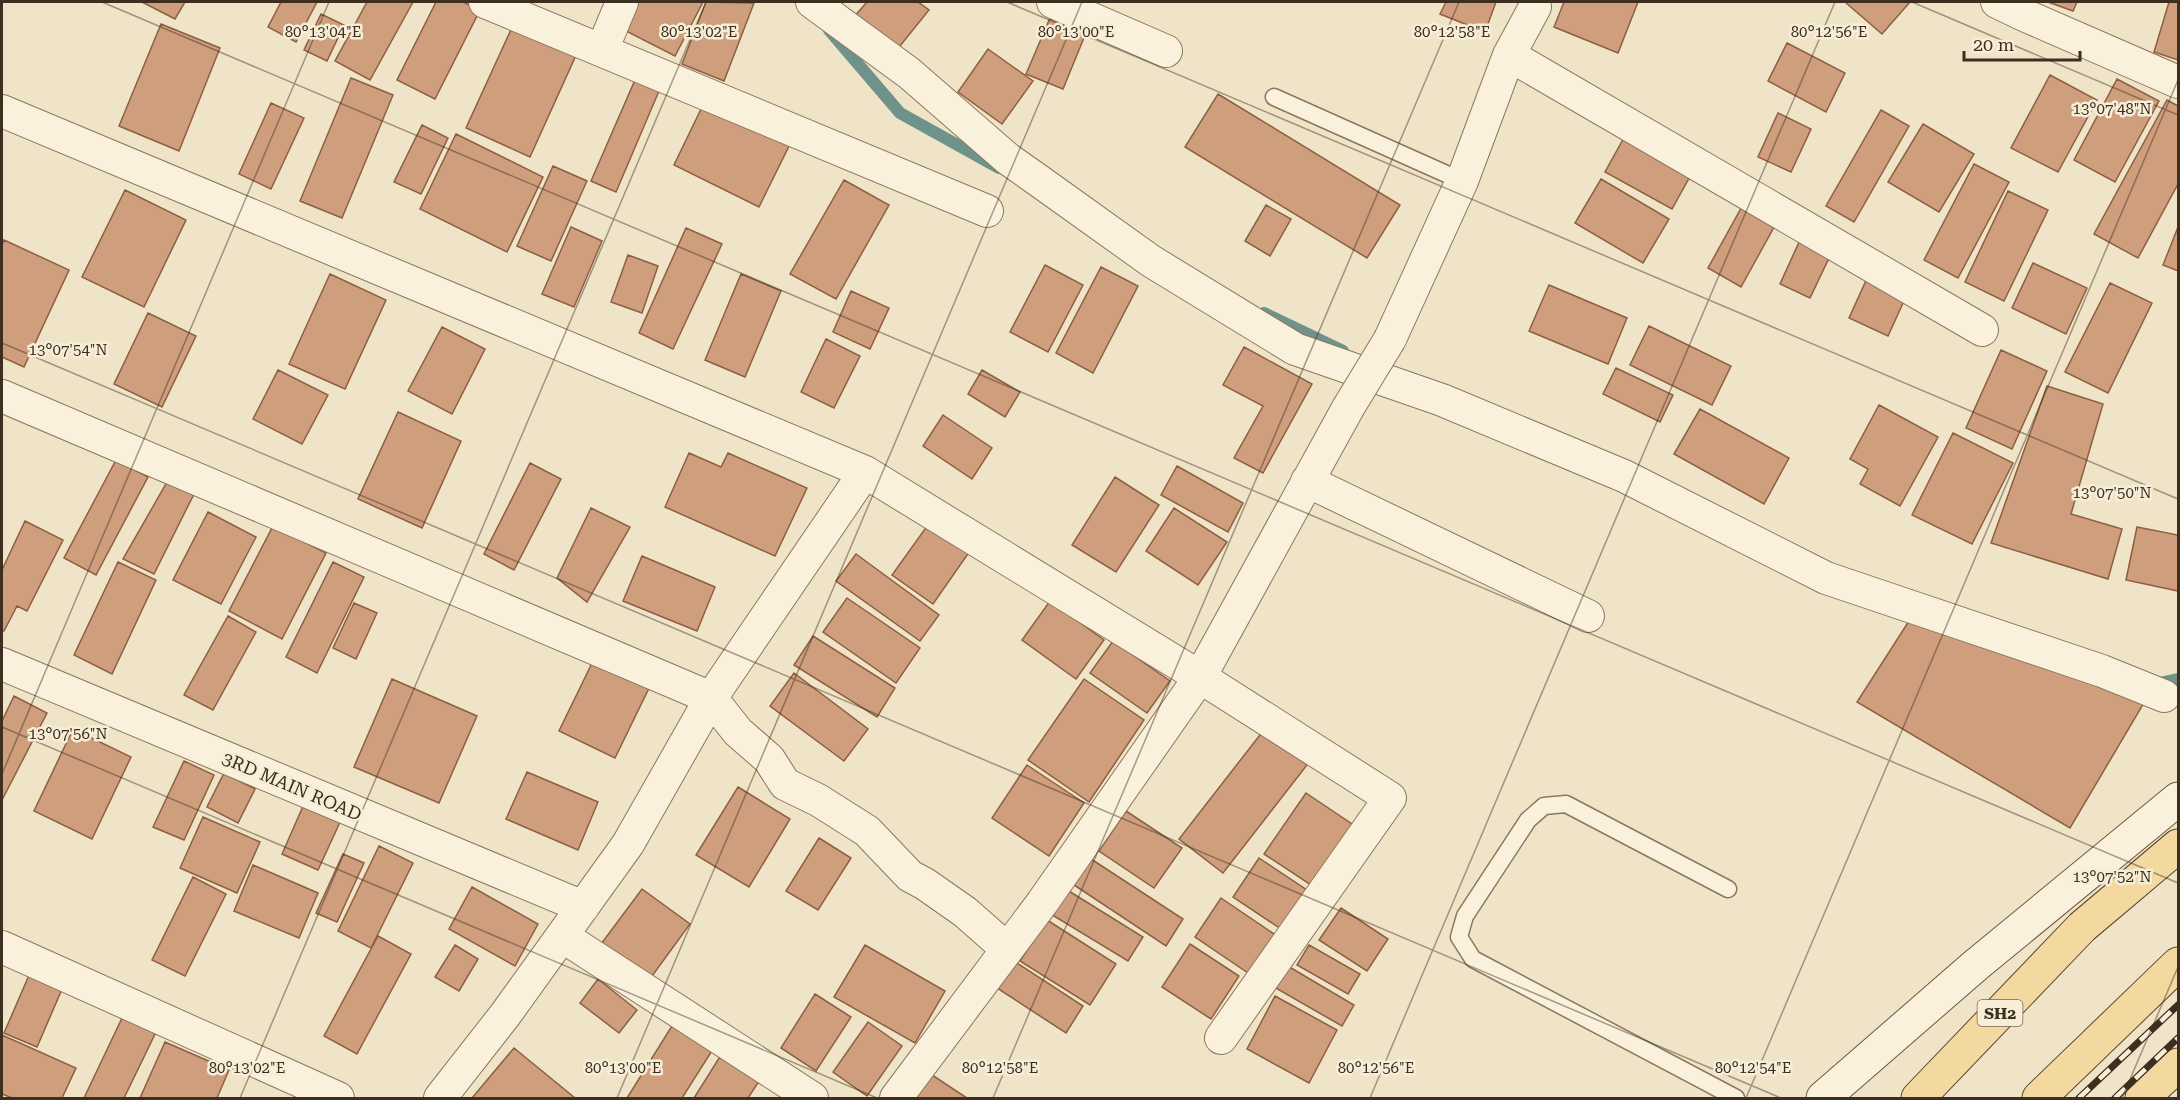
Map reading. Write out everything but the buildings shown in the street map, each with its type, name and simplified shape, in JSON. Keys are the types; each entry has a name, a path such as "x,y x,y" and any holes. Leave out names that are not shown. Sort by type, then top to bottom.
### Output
{"main road":[{"name":"SH2","path":"1918,1098 2082,927 2178,846"},
{"path":"2039,1098 2178,964"},
{"path":"2142,1098 2178,1065"}],"street":[{"path":"485,2 987,211"},
{"path":"602,50 622,2"},
{"path":"1053,2 1166,51"},
{"path":"1997,2 2027,8 2178,82"},
{"path":"896,1098 1042,903 1200,677 1348,408 1390,339 1462,181 1531,3"},
{"path":"819,7 909,73 1008,159 1151,261 1294,349 1442,400 1624,476 1826,578 2119,678 2164,696"},
{"path":"1509,55 1982,330"},
{"path":"2,111 865,472 1200,677 1390,798 1221,1038"},
{"path":"2,396 711,698 738,732 769,759 785,784 818,800 867,831 910,876 965,912 1007,949"},
{"path":"440,1098 628,844 711,698 865,472"},
{"path":"1307,481 1588,616"},
{"name":"3RD MAIN ROAD","path":"2,664 583,907"},
{"path":"1823,1098 1976,965 2178,799"},
{"path":"562,936 812,1098"},
{"path":"2,947 338,1098"}],"lane":[{"path":"1274,97 1462,181"},
{"path":"1728,889 1566,804 1544,806 1528,820 1465,916 1460,937 1473,959 1736,1098"}],"waterway":[{"path":"829,30 900,113 999,168"},
{"path":"1264,313 1343,351"},
{"path":"2155,684 2178,679"}],"railway":[{"path":"2079,1098 2178,1005"},
{"path":"2115,1098 2178,1038"}]}
